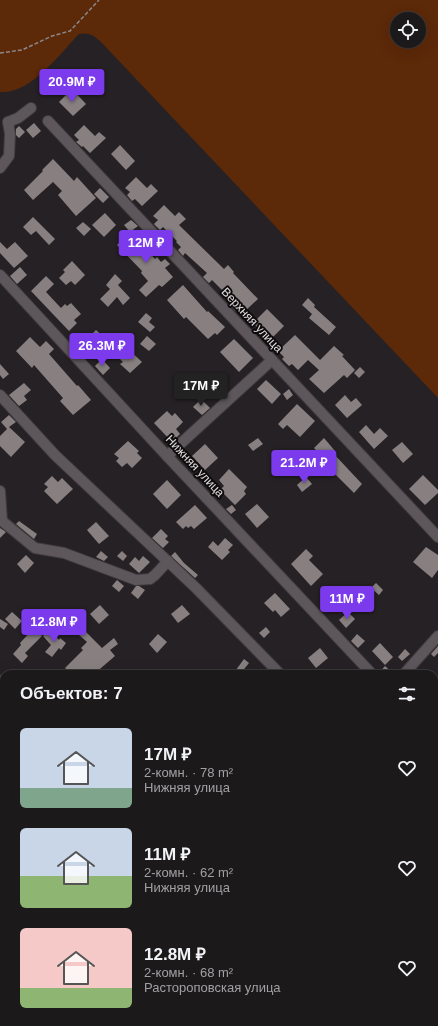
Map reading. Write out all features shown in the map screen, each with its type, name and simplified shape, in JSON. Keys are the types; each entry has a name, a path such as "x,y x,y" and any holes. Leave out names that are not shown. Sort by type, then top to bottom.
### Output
{"street":[{"path":"0,168 10,156 10,134 4,119 18,118 31,108"},
{"name":"Верхняя улица","path":"48,121 438,537"},
{"name":"Нижняя улица","path":"0,275 167,456 368,670"},
{"path":"167,456 272,360"},
{"path":"0,394 55,455 196,588 276,670"},
{"path":"0,498 0,518 2,521 35,548 64,553 136,580 150,579 155,576 168,561"},
{"path":"408,670 438,636"}],"path":[{"path":"0,53 22,50 52,36 70,31 99,0"}],"shaded area":[{"path":"0,0 438,0 438,398 100,41 91,34 79,34 44,72 23,87 11,91 0,92"}],"building":[{"path":"72,89 86,104 73,116 59,102"},
{"path":"34,123 41,131 33,138 26,130"},
{"path":"84,125 95,136 99,132 106,138 90,153 76,142 79,140 74,135"},
{"path":"19,126 25,132 19,138 16,135 16,129"},
{"path":"120,145 135,161 126,170 111,154"},
{"path":"53,159 74,181 77,177 96,198 76,216 58,195 62,191 53,182 33,200 24,190"},
{"path":"136,177 147,188 151,184 158,191 142,206 135,199 132,201 127,195 130,192 125,188"},
{"path":"100,188 109,197 103,203 94,194"},
{"path":"164,205 175,216 179,212 186,219 179,225 224,269 228,265 234,272 233,273 258,299 244,312 239,307 235,311 230,305 234,302 212,280 209,283 203,277 207,273 185,253 183,256 178,250 181,247 176,242 177,241 163,227 160,230 154,224 158,220 153,216"},
{"path":"105,213 116,225 104,237 92,225"},
{"path":"33,217 55,239 49,245 36,231 31,235 23,227"},
{"path":"131,220 138,226 130,232 124,225"},
{"path":"83,222 91,229 84,236 76,228"},
{"path":"130,232 155,259 157,257 161,262 165,259 170,264 165,268 173,277 162,287 159,285 146,297 139,290 148,281 141,273 142,271 117,245"},
{"path":"0,242 7,249 15,242 28,256 14,268 0,253"},
{"path":"72,261 85,275 75,285 71,281 66,285 59,278 65,272 63,270"},
{"path":"20,267 27,275 17,284 10,276"},
{"path":"115,274 122,281 118,285 130,298 123,305 117,297 108,307 100,299 110,289 106,285"},
{"path":"46,276 54,284 46,292 61,308 65,304 67,306 71,303 81,314 74,320 77,323 69,331 31,291"},
{"path":"183,285 207,312 208,311 225,327 217,335 215,333 208,339 186,317 184,319 167,300"},
{"path":"308,298 315,305 314,307 336,327 329,335 309,318 312,314 302,305"},
{"path":"267,309 284,326 270,340 253,323"},
{"path":"146,313 152,318 149,322 155,327 150,332 138,322"},
{"path":"96,330 107,340 99,348 102,351 97,357 83,343"},
{"path":"295,335 320,360 334,346 344,355 342,356 355,370 347,378 344,375 324,393 309,379 319,370 308,360 298,370 292,364 289,366 282,359 284,357 278,351"},
{"path":"147,336 156,344 149,351 140,344"},
{"path":"30,337 40,347 46,341 54,349 49,354 91,400 73,415 60,401 63,398 34,365 32,368 16,351"},
{"path":"234,339 253,358 239,372 220,352"},
{"path":"127,348 142,362 130,373 120,364 123,362 118,357"},
{"path":"102,359 110,368 103,375 95,366"},
{"path":"0,364 9,374 3,379 0,375"},
{"path":"360,367 365,372 359,378 354,373"},
{"path":"266,380 281,394 272,404 257,389"},
{"path":"24,383 31,390 24,396 27,400 19,406 9,395"},
{"path":"289,389 293,395 287,400 283,394"},
{"path":"345,395 351,402 356,398 362,405 347,418 335,405"},
{"path":"201,399 210,408 202,415 193,407"},
{"path":"297,404 315,421 300,437 287,425 283,429 278,424"},
{"path":"167,411 172,416 175,413 183,422 176,429 180,434 172,442 154,423"},
{"path":"9,415 16,422 9,427 25,442 11,457 0,446 0,436 7,429 1,422"},
{"path":"366,425 374,434 380,428 388,436 374,449 359,432"},
{"path":"258,438 263,444 253,451 248,445"},
{"path":"324,438 335,451 333,453 362,484 354,493 331,470 333,468 314,448"},
{"path":"128,441 139,451 137,453 142,458 132,468 127,463 122,467 116,461 119,458 114,454"},
{"path":"402,442 413,454 403,463 392,450"},
{"path":"205,444 218,458 205,470 192,456"},
{"path":"229,469 247,487 244,491 246,494 235,505 220,490 224,486 219,480"},
{"path":"423,475 438,490 438,493 425,505 409,489"},
{"path":"52,476 58,482 62,478 73,489 57,504 44,491 48,487 44,484"},
{"path":"306,477 312,484 302,492 297,485"},
{"path":"167,480 181,495 167,509 153,494"},
{"path":"257,504 269,517 257,528 245,514"},
{"path":"195,505 207,518 194,529 191,526 188,528 186,526 183,529 176,522"},
{"path":"232,505 236,510 231,514 226,509"},
{"path":"19,521 37,534 34,539 16,524"},
{"path":"96,522 109,536 99,544 87,530"},
{"path":"0,528 6,532 0,538"},
{"path":"161,529 168,536 165,539 169,542 163,548 152,538"},
{"path":"225,538 233,545 228,550 230,552 222,560 208,547 213,541 218,546"},
{"path":"426,547 438,555 438,570 432,578 413,562"},
{"path":"306,549 313,556 309,560 323,574 311,586 291,564"},
{"path":"101,551 108,557 104,561 96,557"},
{"path":"122,551 127,556 123,561 117,556"},
{"path":"175,552 184,563 198,575 195,578 171,556"},
{"path":"26,555 34,563 25,573 17,564"},
{"path":"143,556 150,562 139,573 129,564 135,557 139,561"},
{"path":"117,580 124,586 119,592 112,586"},
{"path":"376,583 383,590 379,595 371,588"},
{"path":"136,586 139,586 145,590 138,599 131,593"},
{"path":"275,593 290,609 281,617 275,610 273,612 264,603"},
{"path":"100,605 109,615 99,624 90,614"},
{"path":"182,605 190,614 178,623 171,614"},
{"path":"12,612 22,621 15,629 5,619"},
{"path":"348,612 355,619 346,628 339,620"},
{"path":"0,619 8,624 4,630 0,627"},
{"path":"266,627 270,632 264,638 259,633"},
{"path":"34,628 42,636 25,653 28,656 22,663 13,654 21,645 20,643"},
{"path":"83,629 102,648 114,638 118,644 110,650 115,656 99,670 68,670 65,668 83,650 81,648 87,642 78,634"},
{"path":"50,630 59,640 60,638 66,643 61,650 59,648 52,657 45,652 51,645 43,636"},
{"path":"158,634 167,642 157,653 149,644"},
{"path":"357,634 365,641 358,648 351,641"},
{"path":"380,643 393,657 385,665 372,651"},
{"path":"438,646 438,653 434,657 431,654"},
{"path":"320,648 328,658 316,668 308,658"},
{"path":"405,649 410,654 402,661 398,657"},
{"path":"244,659 249,663 243,670 236,670"},
{"path":"385,666 390,670 382,670"}]}
